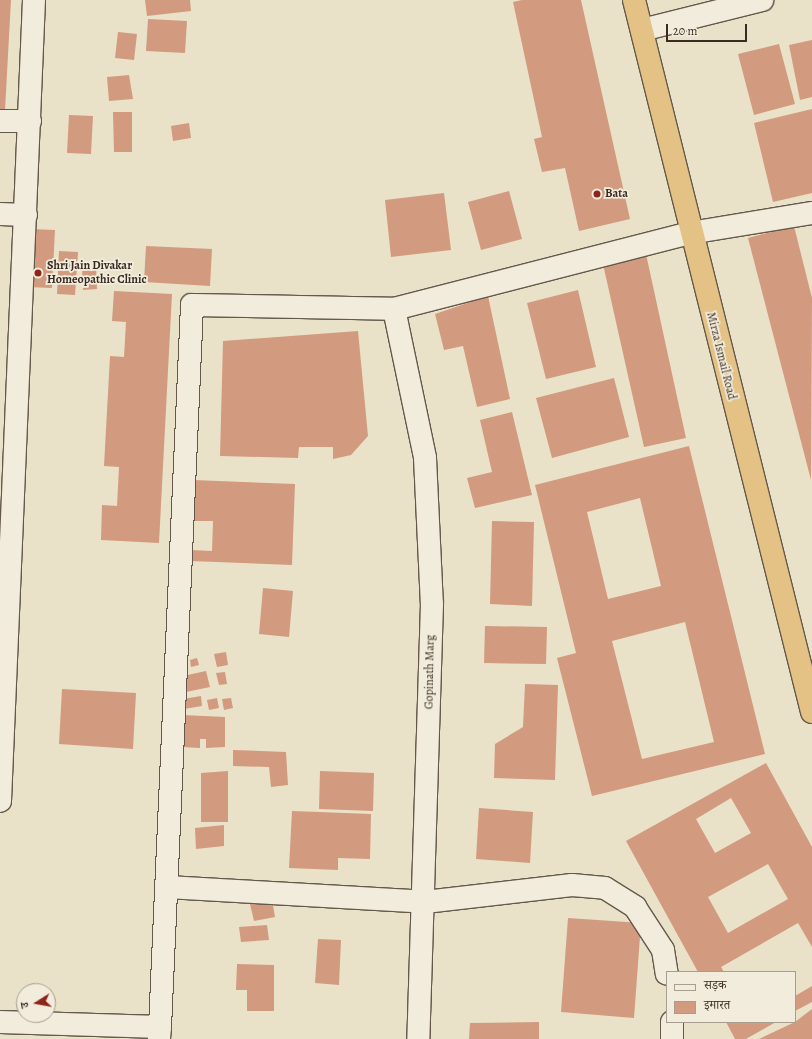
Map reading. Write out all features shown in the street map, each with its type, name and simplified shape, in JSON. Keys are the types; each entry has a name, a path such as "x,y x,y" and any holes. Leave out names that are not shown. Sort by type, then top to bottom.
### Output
{"highway":[{"name":"Mirza Ismail Road","path":"634,0 690,233 812,712"}],"street":[{"path":"0,801 7,501 26,215 34,0"},
{"path":"642,30 762,0"},
{"path":"0,121 30,121"},
{"path":"0,1022 160,1033 192,305 394,309 690,233 812,213"},
{"path":"0,214 26,215"},
{"name":"Gopinath Marg","path":"394,309 426,458 432,604 425,902 418,1039"},
{"path":"167,887 425,902 572,885 605,888 635,907 663,950 666,971"},
{"path":"672,1023 672,1039"}],"building":[{"path":"0,0 11,0 5,110 0,110"},
{"path":"145,0 190,0 191,11 147,16"},
{"path":"522,0 581,0 630,219 579,231 565,168 542,172 534,139 542,137 513,2"},
{"path":"148,19 187,21 185,53 146,51"},
{"path":"118,32 137,34 134,60 115,58"},
{"path":"812,40 812,97 800,100 789,45"},
{"path":"779,44 795,104 754,115 738,54"},
{"path":"129,75 133,99 109,101 107,77"},
{"path":"812,109 812,193 773,202 754,123"},
{"path":"113,112 132,112 132,152 114,152"},
{"path":"69,115 93,116 91,154 67,153"},
{"path":"189,123 191,138 173,141 171,126"},
{"path":"509,191 522,239 481,250 468,202"},
{"path":"444,193 451,250 391,257 385,200"},
{"path":"794,226 812,298 811,480 748,238"},
{"path":"31,229 55,230 52,288 28,287"},
{"path":"146,246 212,249 210,286 144,282"},
{"path":"59,251 78,252 75,295 57,294"},
{"path":"646,254 686,438 644,447 603,264"},
{"path":"96,268 97,289 83,290 82,269"},
{"path":"578,290 596,367 546,379 527,303"},
{"path":"114,291 172,294 159,543 101,540 102,505 117,506 119,467 104,466 110,356 124,357 126,322 112,321"},
{"path":"488,296 510,399 477,407 463,346 444,350 435,314"},
{"path":"358,331 368,436 351,455 333,459 333,447 299,447 298,458 220,456 223,341"},
{"path":"614,378 629,437 552,458 536,398"},
{"path":"512,412 532,495 475,508 467,478 492,472 480,420"},
{"path":"689,446 765,754 592,796 557,658 576,653 535,485","holes":["640,498 661,586 608,599 587,512","685,622 714,742 642,759 612,641"]},
{"path":"193,480 295,484 292,565 190,561 190,550 212,551 213,521 191,521"},
{"path":"492,521 534,522 532,606 490,604"},
{"path":"263,588 293,591 289,637 259,634"},
{"path":"485,626 547,627 546,664 484,663"},
{"path":"226,652 228,665 217,667 214,654"},
{"path":"197,658 199,665 191,667 190,660"},
{"path":"206,671 210,687 186,692 183,676"},
{"path":"225,672 227,684 219,685 216,673"},
{"path":"525,684 558,685 555,780 494,778 495,744 523,727"},
{"path":"62,689 136,693 133,749 59,744"},
{"path":"201,696 202,706 184,709 183,699"},
{"path":"217,698 219,708 209,710 207,700"},
{"path":"231,698 233,708 224,710 222,699"},
{"path":"182,715 225,717 225,747 206,748 206,739 200,739 200,748 182,747"},
{"path":"233,750 286,752 288,785 271,787 269,767 233,766"},
{"path":"766,763 812,847 812,947 798,923 721,967 723,971 697,971 626,841","holes":["731,798 751,833 715,853 696,819","768,864 788,899 728,933 708,897"]},
{"path":"228,771 228,822 201,822 201,773"},
{"path":"320,771 374,773 373,811 319,809"},
{"path":"479,808 533,812 530,863 476,859"},
{"path":"292,811 371,814 370,859 338,858 338,870 289,868"},
{"path":"224,825 224,846 196,849 195,828"},
{"path":"272,900 275,917 254,921 250,904"},
{"path":"568,918 641,923 634,1018 561,1012"},
{"path":"267,925 269,940 241,942 239,927"},
{"path":"318,939 341,940 339,985 315,983"},
{"path":"237,964 274,965 274,1011 247,1011 247,990 236,990"},
{"path":"812,986 812,1002 796,1010 796,995"},
{"path":"812,1009 812,1039 759,1039 793,1023 796,1023 796,1021"},
{"path":"539,1022 539,1039 469,1039 470,1023"},
{"path":"727,1023 774,1023 746,1039 735,1039"}],"place":[{"name":"Bata","path":"597,194"},
{"name":"Shri Jain Divakar Homeopathic Clinic","path":"38,273"}]}
